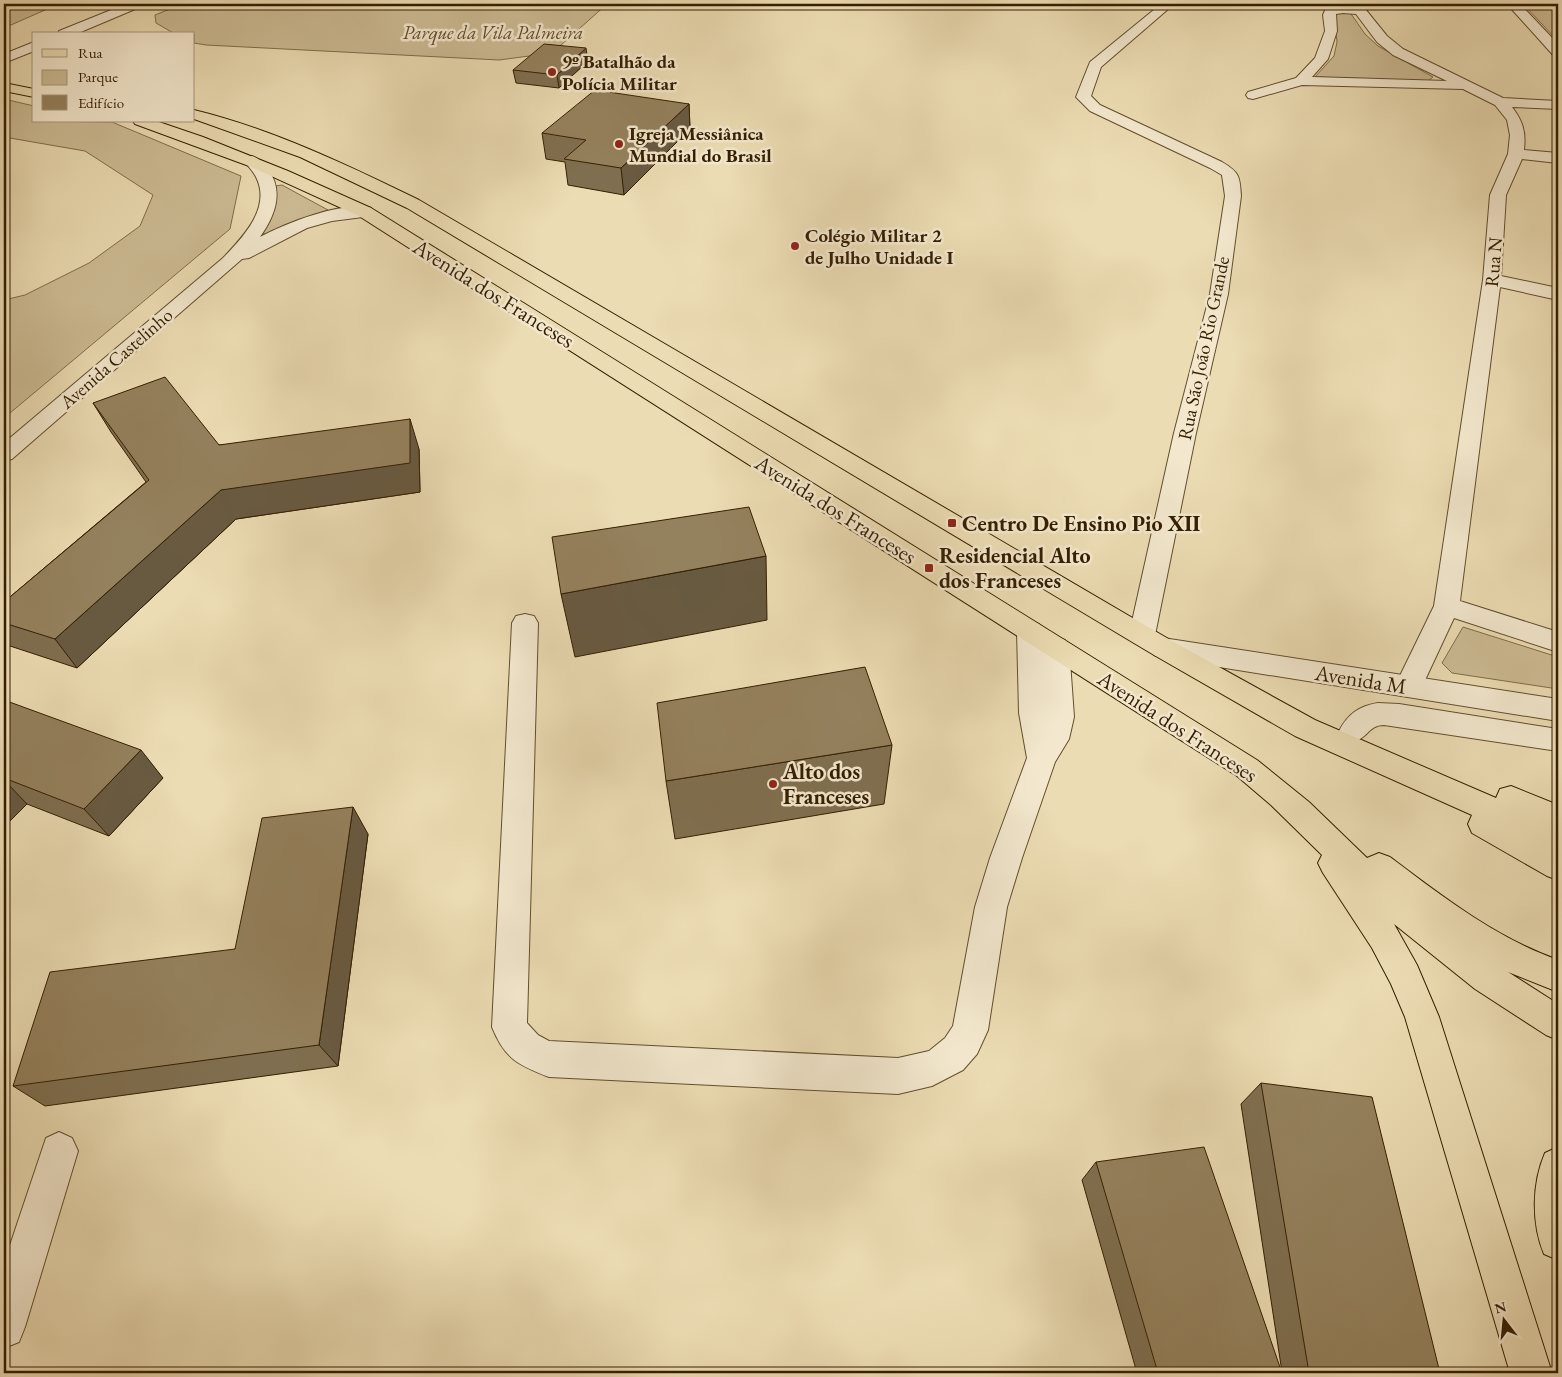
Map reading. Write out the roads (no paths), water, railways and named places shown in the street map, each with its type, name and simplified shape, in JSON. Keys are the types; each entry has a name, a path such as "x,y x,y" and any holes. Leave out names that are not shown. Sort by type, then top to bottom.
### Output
{"main road":[{"path":"4,87 32,93"},
{"name":"Avenida dos Franceses","path":"195,114 289,147 348,172 413,204 1153,642 1305,728 1558,839"},
{"name":"Avenida dos Franceses","path":"143,122 252,161 303,182 365,212 1247,768 1280,793 1378,889 1431,935 1494,981 1558,1023"},
{"path":"1153,642 1353,731 1558,818"},
{"path":"1305,728 1558,866"},
{"path":"1280,793 1438,912 1514,958 1558,976"},
{"path":"1280,793 1353,890 1384,937 1405,976 1422,1017 1531,1373"},
{"path":"1558,1166 1554,1196 1558,1240"}],"street":[{"path":"69,32 136,4"},
{"name":"Rua São João Rio Grande","path":"1153,642 1185,433 1219,294 1233,196 1232,182 1229,174 1208,160 1095,108 1083,97 1095,64 1168,4"},
{"path":"1513,4 1558,52"},
{"path":"1301,81 1321,59 1327,46 1331,31 1330,11 1359,7"},
{"name":"Rua N","path":"1359,7 1388,45 1413,60 1500,102 1514,118 1518,135 1516,154 1498,195 1492,280 1447,606 1408,686"},
{"path":"100,32 117,12"},
{"path":"6,66 32,47"},
{"path":"1252,95 1301,81 1466,86"},
{"path":"1500,102 1558,105"},
{"path":"1516,154 1558,158"},
{"name":"Avenida Castelinho","path":"4,454 229,262 251,238 264,216 267,206 268,187 264,176 252,161"},
{"name":"Avenida Castelinho","path":"229,262 296,225 324,216 365,212"},
{"path":"1492,280 1558,294"},
{"path":"1447,606 1558,642"},
{"path":"525,623 509,1028 517,1041 529,1052 549,1059 898,1076 918,1073 938,1065 956,1054 964,1044 970,1030 991,907 1006,858 1042,758 1055,739 1060,717 1043,639"},
{"name":"Avenida M","path":"1153,642 1558,710"},
{"name":"Avenida M","path":"1353,731 1361,719 1370,715 1382,714 1400,715 1558,740"},
{"path":"4,1327 59,1152"}],"place":[{"name":"9º Batalhão da Polícia Militar","path":"552,72"},
{"name":"Igreja Messiânica Mundial do Brasil","path":"619,144"},
{"name":"Colégio Militar 2 de Julho Unidade I","path":"795,246"},
{"name":"Centro De Ensino Pio XII","path":"952,523"},
{"name":"Residencial Alto dos Franceses","path":"929,568"},
{"name":"Alto dos Franceses","path":"773,784"}],"park label":[{"name":"Parque da Vila Palmeira","path":"493,32"}]}
